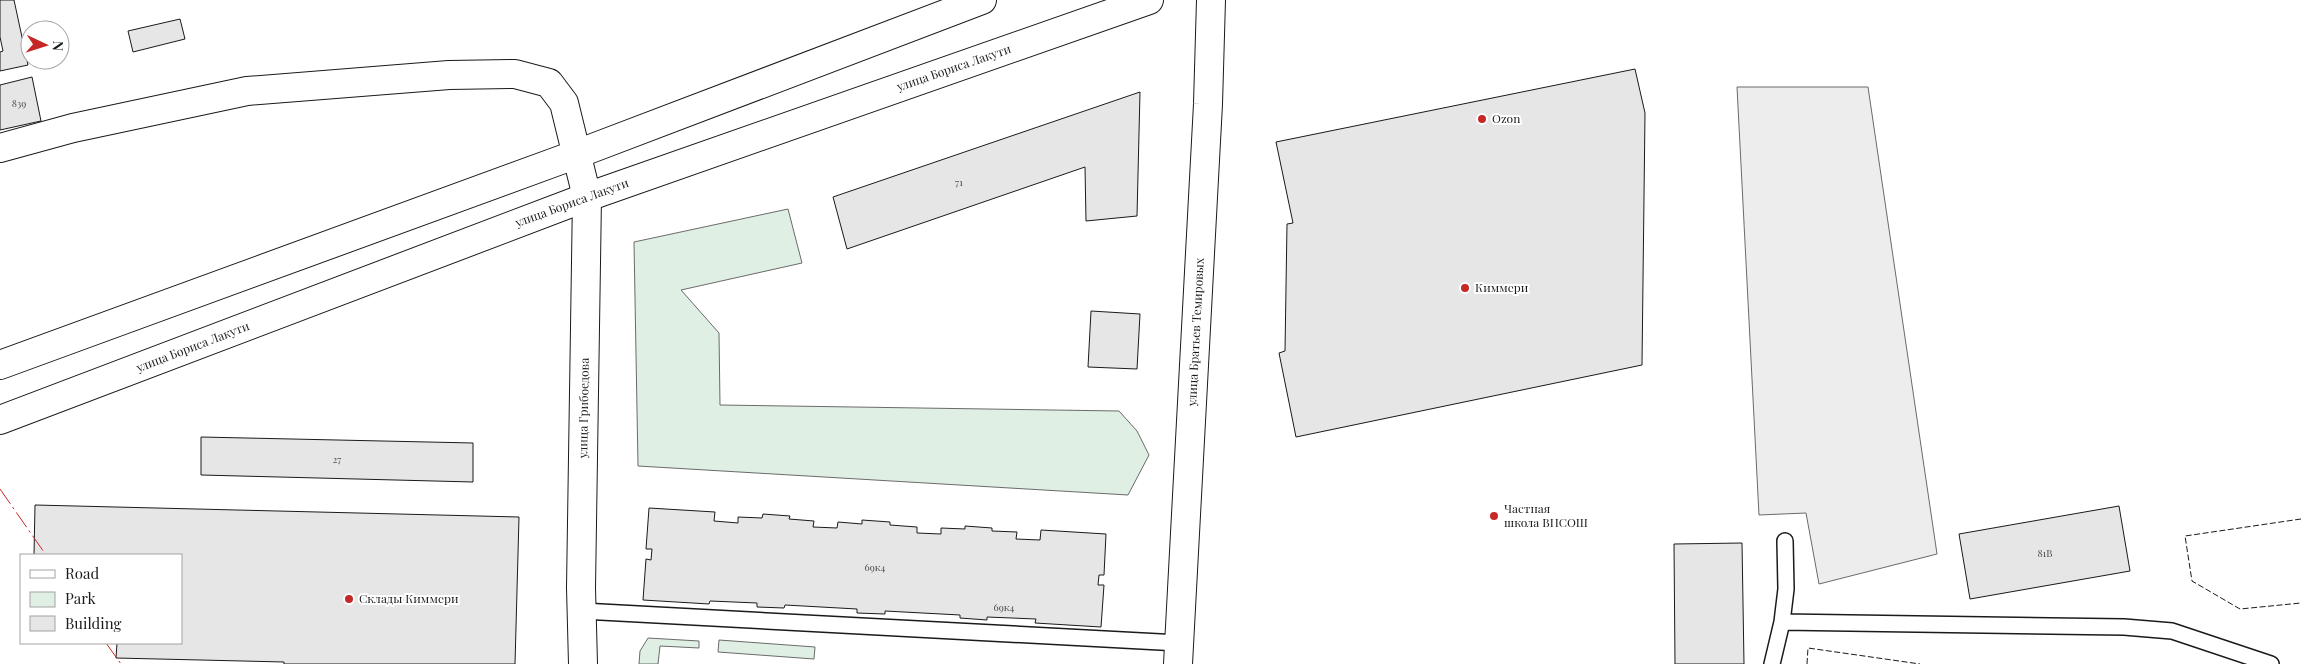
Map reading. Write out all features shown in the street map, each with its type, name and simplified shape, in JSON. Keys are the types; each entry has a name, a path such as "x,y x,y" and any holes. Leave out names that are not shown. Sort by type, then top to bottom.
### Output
{"main road":[{"path":"0,365 577,154 982,0"},
{"name":"улица Бориса Лакути","path":"0,420 587,197 1149,0"},
{"name":"улица Братьев Темировых","path":"1179,654 1211,0"},
{"name":"улица Грибоедова","path":"0,148 73,128 247,91 449,74 515,74 549,83 564,103 587,197 582,664"}],"lane":[{"path":"1772,664 1782,622 1786,589 1785,541"},
{"path":"582,611 1179,654"},
{"path":"1782,622 2124,627 2172,631 2231,657 2271,664"}],"green space":[{"path":"788,209 802,263 681,290 719,333 720,405 1119,411 1137,431 1149,455 1128,495 638,466 634,242"},
{"path":"648,638 699,641 699,648 660,646 658,664 639,664 640,651"},
{"path":"719,640 815,647 814,659 718,652"}],"shaded area":[{"path":"1737,87 1868,87 1937,554 1819,584 1806,513 1759,515"}],"building":[{"path":"0,0 14,0 20,28 20,67 0,71 0,52 3,51 0,37"},
{"path":"180,19 185,39 133,52 128,31"},
{"name":"Киммери","path":"1635,69 1645,113 1642,365 1296,437 1279,353 1285,351 1287,224 1293,223 1276,142"},
{"path":"32,77 41,121 0,130 0,85"},
{"path":"1140,92 1137,216 1086,221 1085,167 847,249 833,197"},
{"path":"1091,311 1140,314 1137,369 1088,367"},
{"path":"201,437 473,443 473,482 201,475"},
{"name":"Склады Киммери","path":"35,505 519,517 515,664 284,664 284,662 116,658 117,644 182,644 182,554 34,554"},
{"path":"2119,506 2130,571 1970,599 1959,534"},
{"path":"649,508 715,512 714,521 738,523 738,517 762,518 763,514 790,516 789,519 814,521 813,527 837,528 838,522 862,524 862,520 890,522 890,525 917,527 917,533 941,534 941,528 965,529 965,526 992,528 992,531 1017,532 1016,539 1040,540 1041,530 1106,534 1104,575 1099,575 1098,585 1104,585 1101,627 1035,623 1036,619 987,617 987,620 960,618 960,615 885,611 885,614 857,613 857,609 785,605 784,608 757,607 757,603 710,601 709,604 643,600 646,559 651,560 652,549 646,549"},
{"path":"1742,543 1744,664 1675,664 1674,544"}],"fence":[{"path":"2301,519 2185,536 2192,581 2240,609 2301,603"},
{"path":"1807,664 1808,648 1920,664"}],"power":[{"path":"0,489 45,554"},
{"path":"107,644 121,664"}],"place":[{"name":"Ozon","path":"1482,119"},
{"name":"Киммери","path":"1465,288"},
{"name":"Частная школа ВНСОШ","path":"1494,516"},
{"name":"Склады Киммери","path":"349,599"}]}
